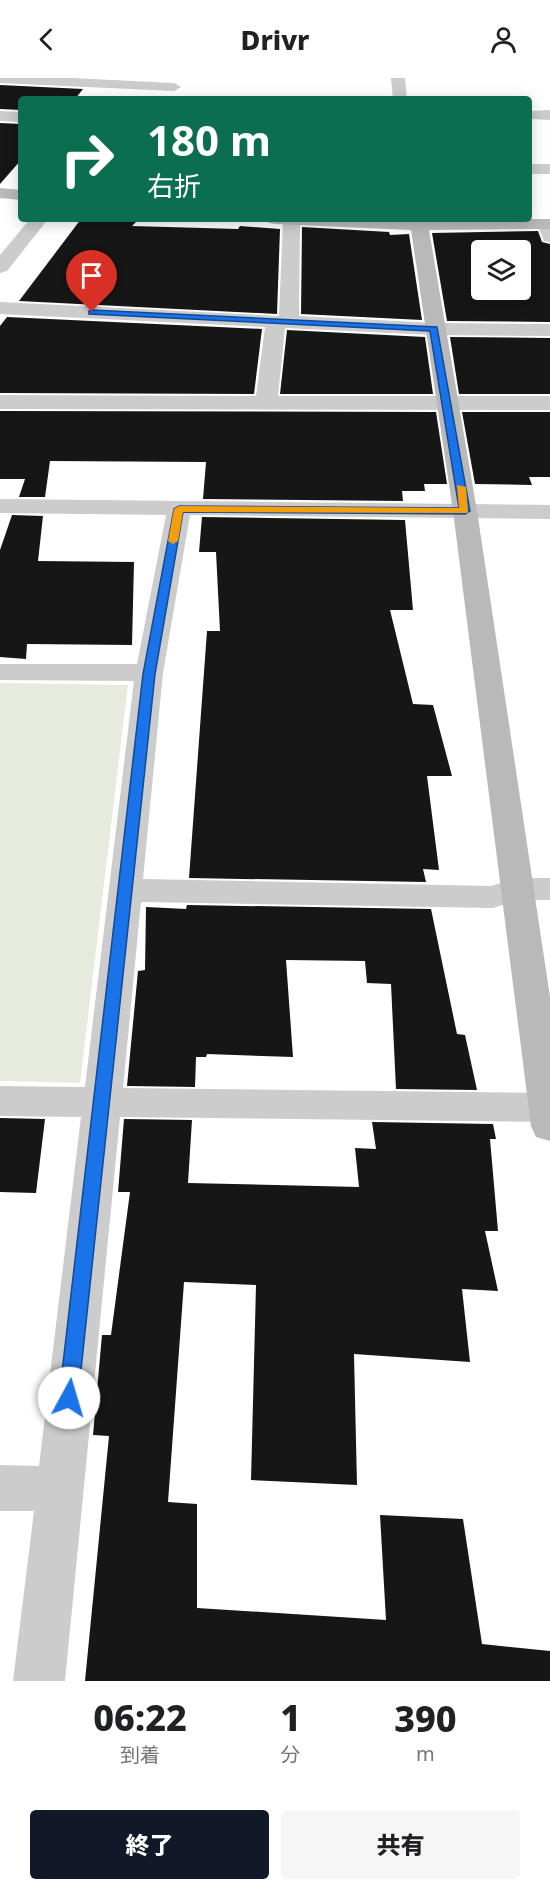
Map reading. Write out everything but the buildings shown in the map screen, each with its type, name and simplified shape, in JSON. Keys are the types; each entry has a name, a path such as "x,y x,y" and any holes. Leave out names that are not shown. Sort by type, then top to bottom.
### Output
{"street":[{"path":"398,78 400,96"},
{"path":"0,79 174,88"},
{"path":"532,115 550,115"},
{"path":"0,116 18,117"},
{"path":"532,169 550,169"},
{"path":"0,193 18,195"},
{"path":"0,267 37,222"},
{"path":"266,402 282,322 283,222"},
{"path":"0,1101 549,1117 465,511 418,222 549,228"},
{"path":"0,308 434,329 550,330"},
{"path":"0,402 550,403"},
{"path":"0,506 550,512"},
{"path":"39,1681 100,1103 149,674 179,509"},
{"path":"0,672 149,674"},
{"path":"124,890 493,897 516,889 550,889"},
{"path":"0,1488 59,1489"}],"shaded area":[{"path":"0,683 128,685 80,1083 0,1081"}],"slow traffic":[{"path":"173,541 179,509 465,511 461,487"}],"route":[{"path":"69,1398 149,674 179,509 465,511 434,329 92,312"}]}
